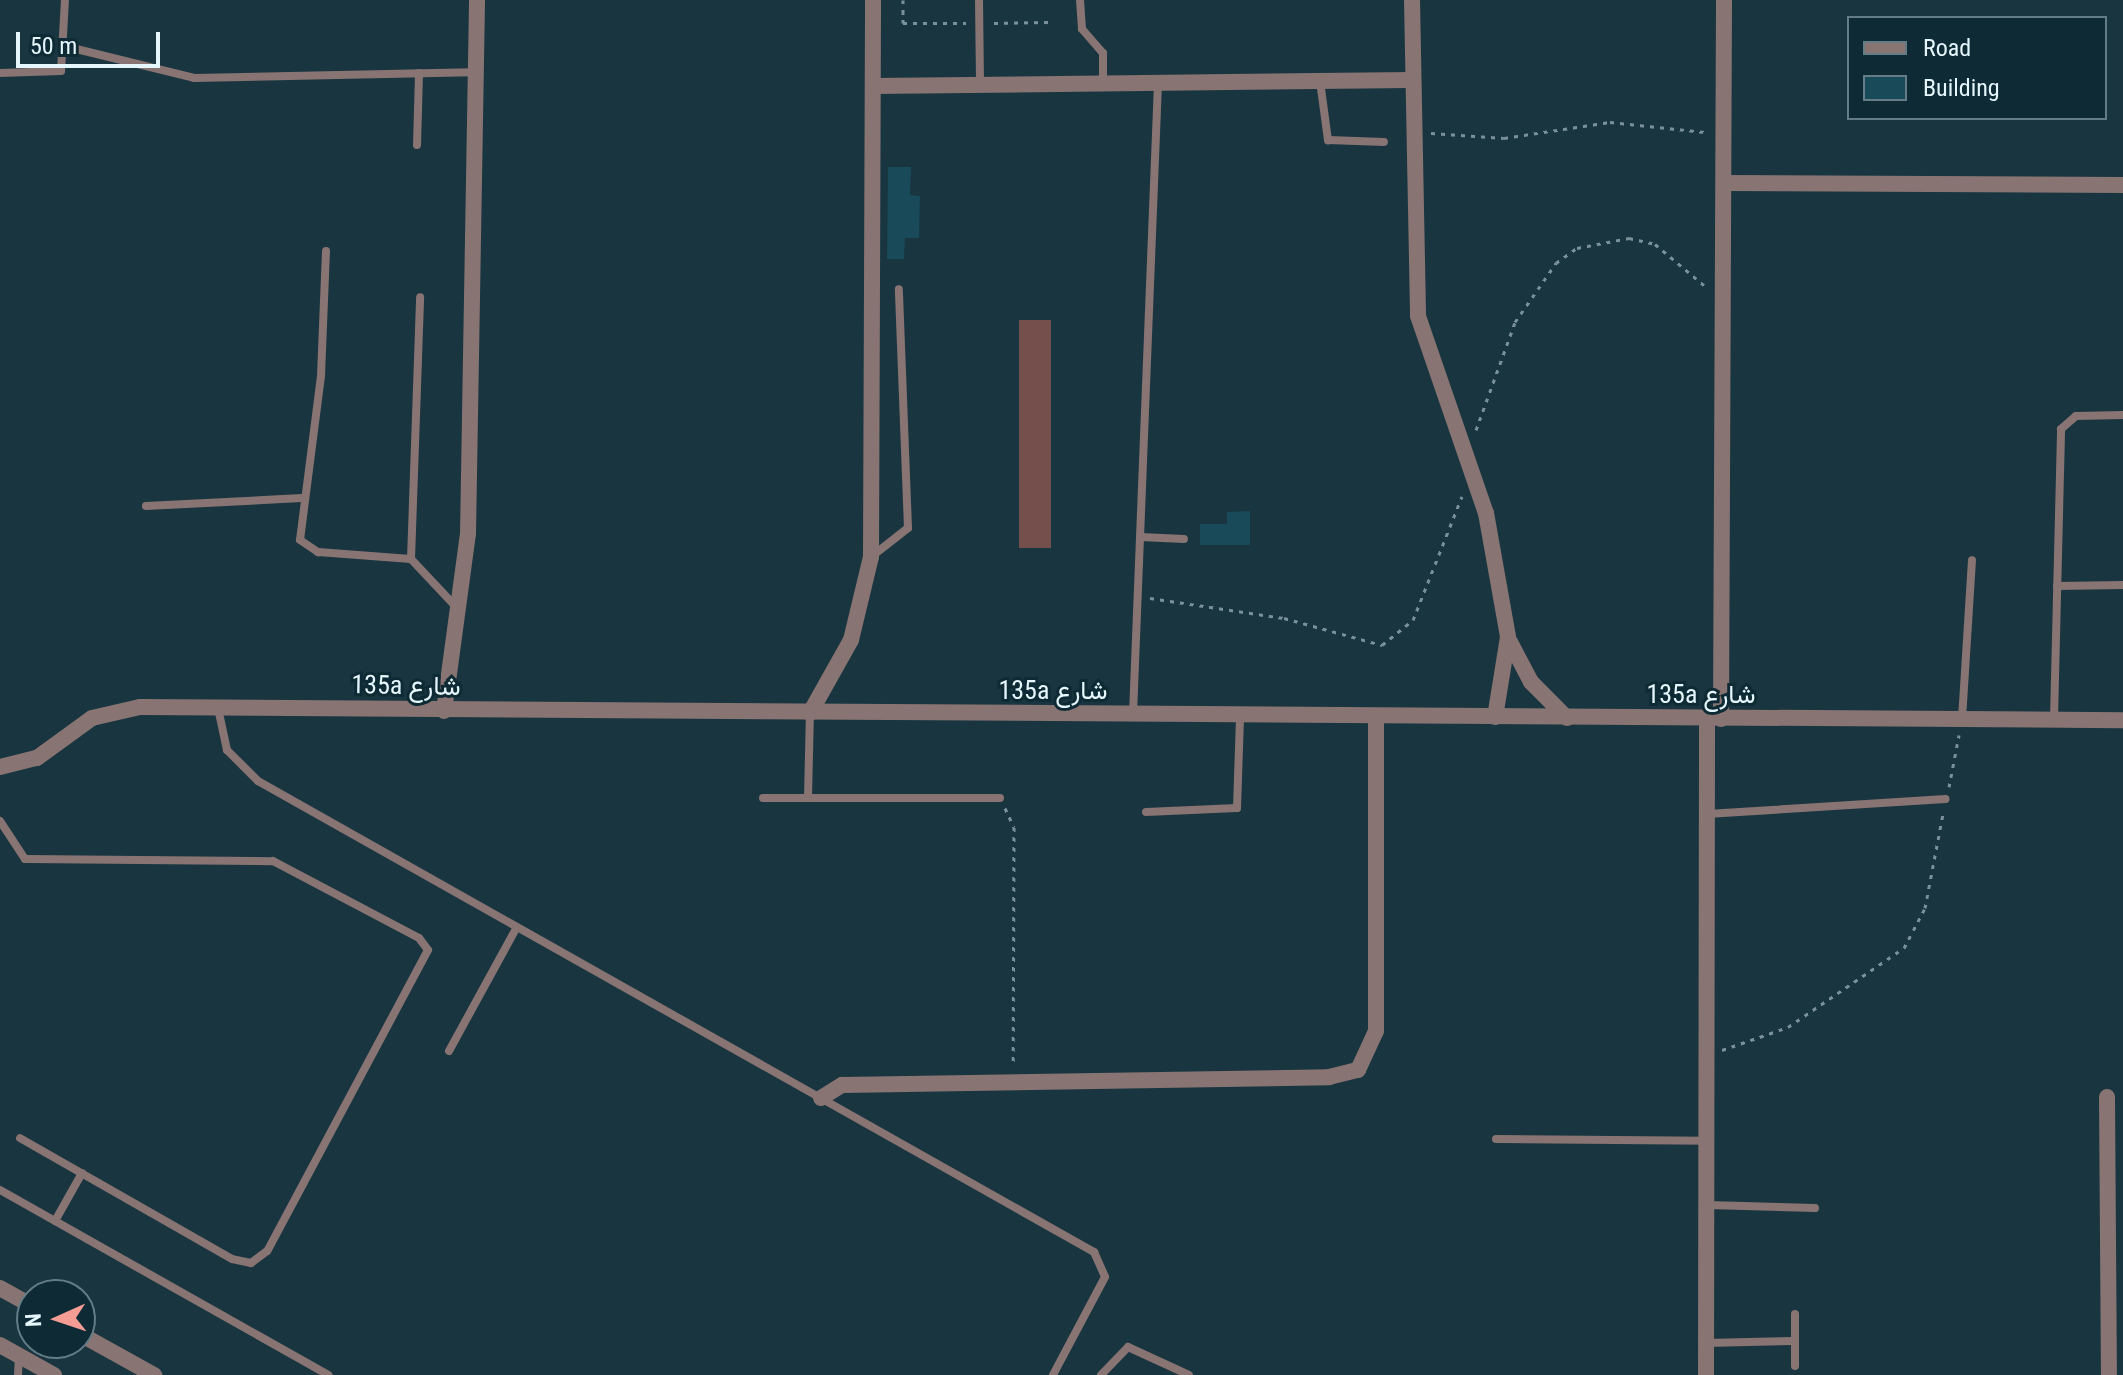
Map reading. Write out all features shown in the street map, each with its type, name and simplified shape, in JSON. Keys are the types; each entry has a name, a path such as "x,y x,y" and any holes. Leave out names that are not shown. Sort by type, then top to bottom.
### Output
{"street":[{"path":"444,711 460,610 470,475 471,72 477,0"},
{"path":"810,713 851,640 871,557 873,0"},
{"path":"1412,0 1411,80 1418,316 1486,513 1508,637 1531,682 1567,718"},
{"path":"1706,1375 1707,815 1714,719 1724,183 1724,0"},
{"path":"873,86 1411,80"},
{"path":"1724,183 2123,185"},
{"path":"1495,717 1508,637"},
{"name":"135a شارع","path":"0,767 37,758 112,710 218,708 2123,720"},
{"path":"821,1098 842,1085 1344,1076 1369,1060 1376,1031 1376,717"},
{"path":"2107,1097 2109,1375"},
{"path":"96,1343 154,1375"},
{"path":"25,1359 54,1375"}],"lane":[{"path":"0,73 58,73 64,46 65,0"},
{"path":"979,0 980,85"},
{"path":"1080,0 1082,29 1103,53 1103,84"},
{"path":"64,46 194,78 471,72"},
{"path":"417,145 419,73"},
{"path":"1320,81 1328,140 1384,142"},
{"path":"1133,715 1158,83"},
{"path":"326,251 321,376 298,532 311,550 411,559 460,610"},
{"path":"871,557 908,528 899,289"},
{"path":"411,559 420,297"},
{"path":"2054,720 2061,429 2076,416 2123,415"},
{"path":"146,506 302,498"},
{"path":"1140,537 1184,539"},
{"path":"1962,720 1972,560"},
{"path":"2057,586 2123,585"},
{"path":"218,708 227,750 258,781 1101,1258 1101,1286 1053,1375"},
{"path":"808,798 810,713"},
{"path":"1146,812 1237,808 1240,716"},
{"path":"763,798 1000,798"},
{"path":"1707,815 1946,799"},
{"path":"0,821 25,859 273,861 419,938 428,950 260,1258 232,1259 20,1138"},
{"path":"449,1051 517,927"},
{"path":"1496,1139 1706,1141"},
{"path":"55,1221 82,1173"},
{"path":"0,1190 328,1375"},
{"path":"1706,1205 1815,1208"},
{"path":"1795,1314 1795,1366"},
{"path":"1706,1343 1795,1341"},
{"path":"1101,1375 1113,1354 1136,1347 1189,1375"}],"path":[{"path":"1413,129 1504,138 1636,122 1724,137"},
{"path":"1706,1053 1788,1027 1904,948 1925,908 1962,720"},
{"path":"1000,798 1014,827 1013,1082"}],"shaded area":[{"path":"1019,320 1051,320 1051,548 1019,548"}],"building":[{"path":"888,167 911,167 910,195 920,196 919,238 905,238 904,259 887,259"},
{"path":"1250,511 1250,545 1200,545 1200,524 1227,524 1227,512"}]}
